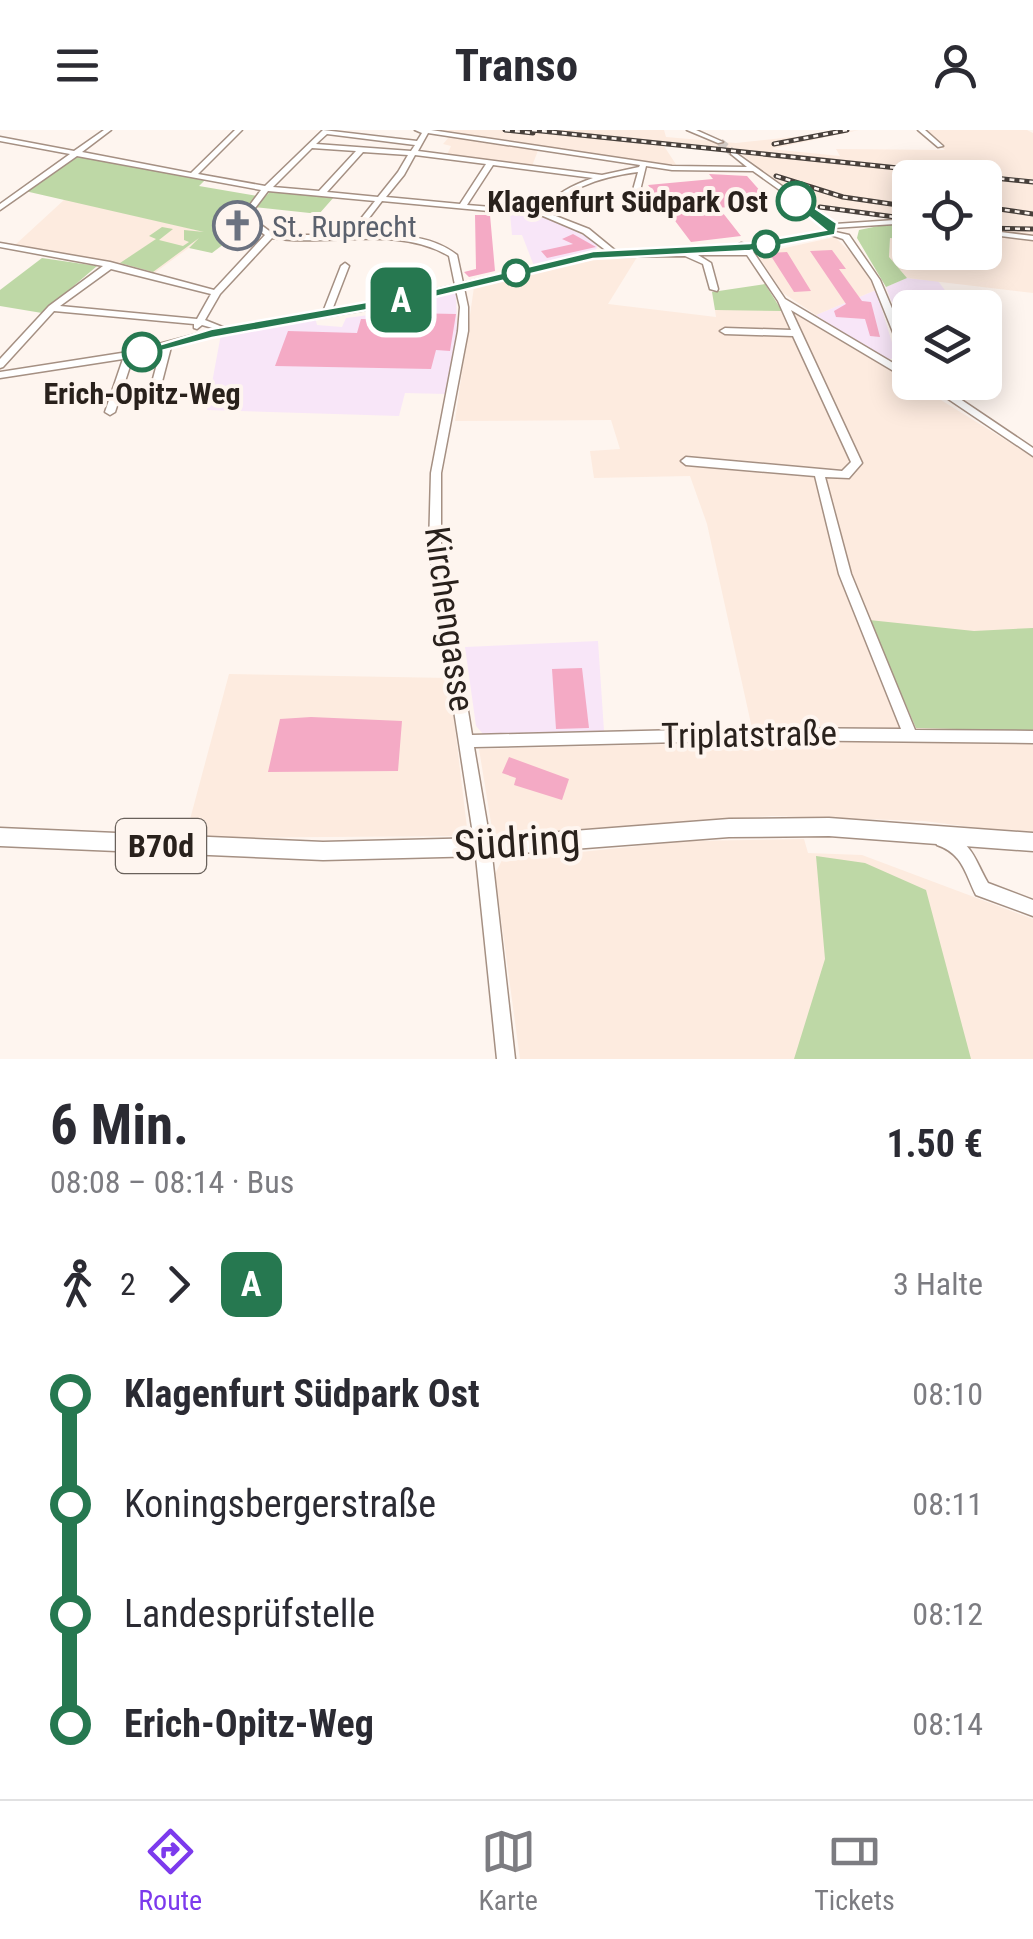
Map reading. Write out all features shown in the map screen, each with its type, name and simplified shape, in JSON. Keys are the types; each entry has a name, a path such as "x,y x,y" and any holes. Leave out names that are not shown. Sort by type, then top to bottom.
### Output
{"main road":[{"name":"Südring","path":"0,837 323,851 482,846 729,828 903,830 1033,842"}],"street":[{"path":"0,208 108,130"},
{"path":"188,175 239,130"},
{"path":"351,236 413,153 422,130 543,146 643,166 753,169"},
{"path":"921,130 940,146"},
{"path":"418,143 326,131 266,188 245,217 270,235 318,240 351,236 448,250 461,287"},
{"path":"695,131 720,142"},
{"path":"0,139 266,188 544,214 586,231 614,253"},
{"path":"311,146 413,153 600,178"},
{"path":"536,168 543,146"},
{"path":"321,194 361,150"},
{"path":"733,153 832,229"},
{"path":"462,206 491,162"},
{"path":"544,214 549,203 600,178 643,166"},
{"path":"635,197 643,166"},
{"path":"0,194 13,196"},
{"path":"0,384 5,375 130,355 239,328 461,287 614,253 742,250 832,229 848,232 892,220"},
{"path":"848,232 876,280 892,319"},
{"path":"1002,234 1033,238"},
{"path":"194,338 216,294 270,235"},
{"path":"0,245 110,265 216,294"},
{"path":"686,461 820,476 845,476 857,463 782,301 742,250"},
{"path":"686,251 707,263 714,290"},
{"path":"0,365 52,308 110,265"},
{"path":"326,314 345,266"},
{"name":"Kirchengasse","path":"461,287 463,331 436,473 436,548 482,846 506,1059"},
{"path":"782,301 892,367"},
{"path":"52,308 239,328"},
{"path":"724,331 798,333"},
{"path":"152,401 166,347"},
{"path":"110,412 130,355"},
{"path":"954,400 1033,453"},
{"path":"820,476 845,574 910,734"},
{"name":"Triplatstraße","path":"466,741 910,734 1033,737"},
{"path":"903,830 954,842 968,856 982,889 1033,908"},
{"path":"968,856 976,843 1004,839"}],"shaded area":[{"path":"432,130 664,130 666,137 736,143 859,130 771,149 840,156 836,149 945,150 924,130 1027,130 1033,133 1033,236 1002,232 1002,160 892,160 892,218 810,207 740,153 664,146 677,166"},
{"path":"450,136 539,148 532,166 447,155 451,146 443,144"},
{"path":"65,199 209,233 153,274 15,245"},
{"path":"510,213 550,219 599,243 595,252 534,266 522,235 512,235"},
{"path":"1002,235 1033,240 1033,293 907,278 900,270 1002,270"},
{"path":"835,237 859,261 876,290 816,315 783,293 757,254"},
{"path":"639,254 608,304 716,317 715,310 794,309 892,370 892,400 941,400 1033,457 1033,835 924,821 772,816 493,835 479,749 755,742 707,524 690,476 594,478 590,451 620,449 611,420 455,421 474,287 575,262"},
{"path":"907,278 938,281 945,290 892,290 892,303 886,287"},
{"path":"876,290 892,343 892,359 885,360 816,315"},
{"path":"456,292 457,331 446,394 405,393 399,416 207,410 221,334 315,317 317,325 342,327 346,318 408,310 407,301"},
{"path":"598,641 604,731 484,735 476,726 465,647"},
{"path":"229,674 449,678 468,836 185,838"},
{"path":"804,839 808,853 862,855 1033,919 1033,1059 520,1059 495,874 502,860 687,841"}],"green space":[{"path":"79,154 205,180 199,186 257,196 243,212 216,225 241,231 212,253 189,248 199,238 153,272 120,263 156,239 149,236 162,227 173,229 159,240 183,246 189,242 184,240 184,230 204,232 25,191"},
{"path":"271,191 334,197 319,214 254,207"},
{"path":"892,223 892,270 900,270 907,278 886,287 857,238 859,230"},
{"path":"42,258 97,266 42,313 0,306 0,290"},
{"path":"765,284 782,311 715,310 712,292"},
{"path":"869,620 974,631 1033,628 1033,731 916,728"},
{"path":"816,856 865,863 926,890 971,1059 794,1059 825,959"}],"building":[{"path":"709,174 747,176 770,202 719,208 741,236 691,242 648,185 713,179"},
{"path":"475,215 490,215 495,271 469,277 464,272 476,269"},
{"path":"573,234 596,247 547,258 541,251 573,244 562,239"},
{"path":"832,250 846,269 839,269 862,301 871,302 880,337 870,336 865,319 836,317 834,311 846,304 810,251"},
{"path":"787,252 811,291 794,292 769,253"},
{"path":"408,313 456,314 450,351 436,350 431,369 275,366 288,331 357,333 361,319 393,320 406,318"},
{"path":"582,668 589,728 556,729 552,669"},
{"path":"280,719 402,721 398,771 268,772"},
{"path":"509,757 569,779 562,800 514,785 516,778 502,773"}],"tunnel":[{"path":"720,142 733,153"}],"railway":[{"path":"505,130 533,133"},
{"path":"532,130 1033,182"},
{"path":"774,144 847,130"},
{"path":"776,176 843,197 892,204"},
{"path":"820,207 892,217"},
{"path":"1002,209 1033,214"},
{"path":"1002,228 1033,229"}],"bus line":[{"name":"A","path":"142,352 211,334 423,296 593,255 739,244 750,247 831,233 832,226 796,201"}],"place":[{"name":"Klagenfurt Südpark Ost","path":"796,201"},
{"name":"St. Ruprecht","path":"237,226"},
{"name":"Erich-Opitz-Weg","path":"142,352"}]}
